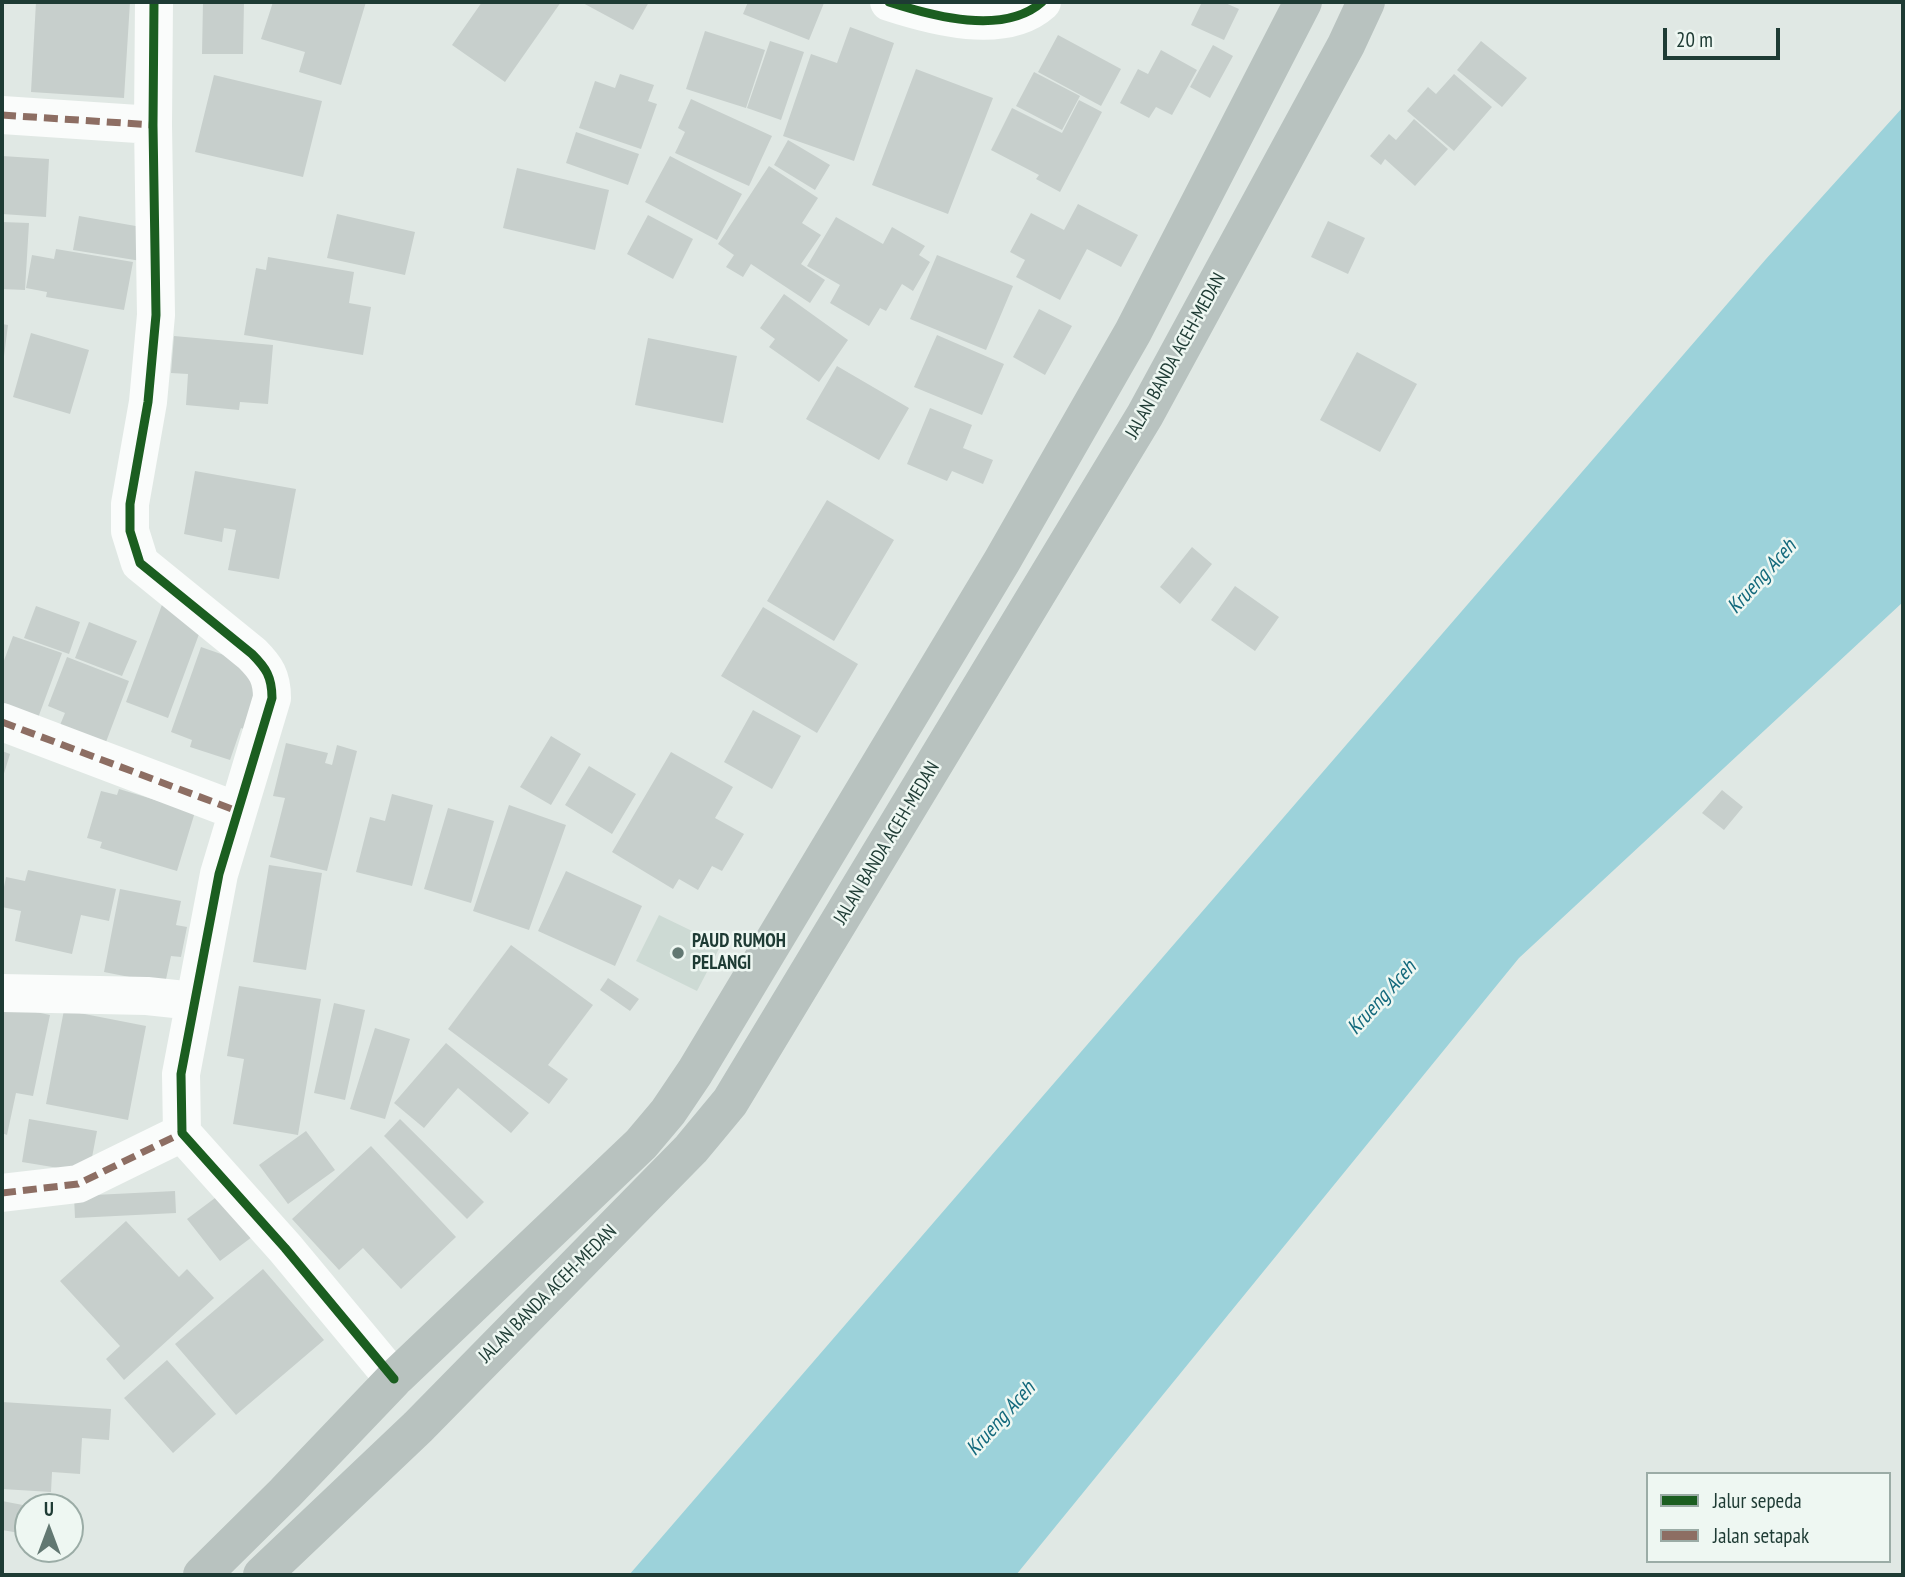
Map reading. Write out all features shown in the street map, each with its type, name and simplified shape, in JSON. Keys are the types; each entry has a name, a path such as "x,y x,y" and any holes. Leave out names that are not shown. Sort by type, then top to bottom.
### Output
{"highway":[{"name":"JALAN BANDA ACEH-MEDAN","path":"262,1575 437,1407 691,1149 730,1102 1145,415 1346,45 1366,2"},
{"path":"202,1575 394,1379 641,1144 668,1112 702,1060 1002,561 1133,332 1298,3"},
{"path":"1002,561 1044,582"}],"street":[{"path":"154,2 155,325 148,402 130,504 130,531 140,563 252,654 266,668 272,681 272,698 219,874 181,1074 182,1133 285,1248 394,1379"},
{"path":"889,2 920,12 969,20 992,20 1020,14 1042,2"},
{"path":"2,116 153,125"},
{"path":"2,722 237,811"},
{"path":"2,993 147,996 194,1001"},
{"path":"2,1193 78,1184 182,1133"}],"shaded area":[{"name":"PAUD RUMOH PELANGI","path":"659,915 721,945 697,991 636,961"}],"water":[{"name":"Krueng Aceh","path":"1903,107 1903,602 1519,958 1016,1575 629,1575 1766,259"}],"building":[{"path":"36,2 130,2 124,98 31,92"},
{"path":"203,2 244,2 243,54 202,54"},
{"path":"273,2 366,2 341,85 299,72 305,52 261,39"},
{"path":"482,2 561,2 505,82 452,45"},
{"path":"581,2 649,2 633,30"},
{"path":"748,2 824,3 809,40 743,14"},
{"path":"1202,2 1223,2 1239,9 1224,40 1191,25"},
{"path":"850,27 894,43 854,161 783,136 811,54 837,63"},
{"path":"705,31 765,50 746,108 686,89"},
{"path":"1058,35 1121,69 1101,106 1038,72"},
{"path":"770,41 804,52 781,120 747,108"},
{"path":"1481,41 1527,78 1502,107 1457,70"},
{"path":"1213,45 1233,56 1210,98 1190,87"},
{"path":"1161,50 1197,70 1172,115 1156,107 1149,118 1120,103 1138,69 1148,74"},
{"path":"916,69 993,98 948,214 872,185"},
{"path":"1034,72 1080,96 1062,130 1016,106"},
{"path":"620,74 654,85 648,101 657,104 641,149 579,128 595,81 615,88"},
{"path":"1454,74 1492,107 1454,151 1407,111 1428,87 1436,94"},
{"path":"214,75 322,101 303,177 195,152"},
{"path":"691,99 772,136 749,186 675,153 685,132 678,128"},
{"path":"1079,100 1102,112 1060,192 1036,179 1039,175 991,150 1012,108 1062,133"},
{"path":"1414,119 1448,149 1415,186 1385,159 1381,165 1370,156 1389,134 1396,140"},
{"path":"576,132 639,154 628,185 566,163"},
{"path":"788,140 830,165 815,190 774,165"},
{"path":"2,156 49,159 46,217 2,214"},
{"path":"670,156 742,194 717,240 645,202"},
{"path":"769,166 818,198 802,223 821,235 801,264 825,280 810,303 751,264 743,277 726,267 734,255 718,244"},
{"path":"517,168 609,190 595,250 503,228"},
{"path":"1078,204 1138,235 1121,267 1087,249 1060,300 1016,277 1025,260 1010,252 1031,213 1064,230"},
{"path":"337,214 415,232 405,275 327,258"},
{"path":"648,215 693,239 673,279 627,254"},
{"path":"79,216 147,228 141,261 73,250"},
{"path":"836,217 883,244 892,227 925,246 919,255 930,262 913,291 902,284 886,311 880,308 869,326 830,303 840,285 807,266"},
{"path":"1328,221 1365,238 1348,274 1311,257"},
{"path":"2,222 29,223 25,290 2,289"},
{"path":"56,249 133,262 124,310 46,297 47,292 26,288 32,255 54,259"},
{"path":"937,255 1013,286 986,350 910,319"},
{"path":"268,257 354,272 349,303 371,307 363,355 244,335 256,268 266,270"},
{"path":"784,294 848,340 819,382 769,347 775,339 760,328"},
{"path":"1039,309 1072,326 1045,375 1013,357"},
{"path":"2,324 8,325 3,364 2,364"},
{"path":"31,333 89,350 70,414 13,397"},
{"path":"937,335 1004,364 982,415 914,387"},
{"path":"174,336 273,345 268,404 240,402 239,410 186,405 188,374 171,373"},
{"path":"648,338 737,356 723,423 635,405"},
{"path":"1357,352 1417,384 1380,452 1320,420"},
{"path":"837,366 909,408 879,460 806,419"},
{"path":"930,408 972,425 963,448 993,460 983,484 952,471 947,481 907,464"},
{"path":"195,471 296,489 279,579 228,570 236,530 224,528 222,542 184,534"},
{"path":"827,500 894,540 834,641 767,601"},
{"path":"1192,547 1212,564 1180,604 1160,587"},
{"path":"1235,586 1279,617 1255,651 1211,620"},
{"path":"163,602 205,618 168,718 126,702"},
{"path":"36,606 80,622 69,654 24,638"},
{"path":"763,607 858,664 817,733 721,676"},
{"path":"89,622 137,641 122,676 75,658"},
{"path":"13,636 62,653 38,718 2,704 2,666"},
{"path":"201,647 264,669 252,732 241,728 230,760 190,747 192,740 171,732"},
{"path":"67,657 129,681 106,742 60,725 65,713 48,706"},
{"path":"753,710 801,736 772,789 724,762"},
{"path":"551,736 581,754 551,805 520,787"},
{"path":"286,743 328,753 325,763 332,765 337,745 357,751 327,871 270,857 285,798 273,796"},
{"path":"2,751 10,754 2,780"},
{"path":"671,752 733,787 715,818 744,834 722,871 712,866 698,890 679,879 673,889 612,852"},
{"path":"589,766 636,794 612,834 565,805"},
{"path":"119,789 195,812 177,871 100,848 102,842 87,838 101,791 117,795"},
{"path":"1722,790 1743,807 1724,830 1702,813"},
{"path":"392,794 433,805 412,886 356,872 370,817 385,821"},
{"path":"509,805 566,825 529,930 473,911"},
{"path":"448,808 494,821 471,903 424,889"},
{"path":"269,865 322,873 306,970 253,962"},
{"path":"28,870 116,889 109,921 81,915 72,954 15,941 21,911 2,907 2,897 6,877 25,881"},
{"path":"566,871 642,906 615,966 538,931"},
{"path":"120,889 181,901 176,925 187,927 181,957 171,956 165,984 104,972"},
{"path":"511,945 593,1005 548,1065 568,1079 549,1104 448,1029"},
{"path":"608,978 639,999 630,1011 600,990"},
{"path":"239,986 321,999 298,1135 233,1124 244,1059 227,1056"},
{"path":"334,1003 365,1010 345,1100 314,1093"},
{"path":"2,1005 50,1015 33,1096 16,1093 7,1135 2,1133"},
{"path":"64,1010 146,1026 128,1120 46,1104"},
{"path":"375,1028 410,1039 385,1119 350,1109"},
{"path":"446,1043 529,1113 511,1133 458,1088 424,1128 394,1103"},
{"path":"29,1119 97,1131 89,1173 22,1162"},
{"path":"400,1119 484,1202 467,1219 384,1136"},
{"path":"306,1131 335,1170 288,1204 259,1165"},
{"path":"371,1146 456,1237 401,1289 363,1248 339,1270 292,1219"},
{"path":"175,1191 176,1213 75,1218 74,1196"},
{"path":"219,1195 252,1237 220,1261 187,1219"},
{"path":"126,1221 179,1277 187,1269 214,1298 124,1380 106,1359 120,1346 60,1281"},
{"path":"263,1269 324,1340 236,1415 175,1344"},
{"path":"167,1360 216,1414 173,1453 124,1398"},
{"path":"2,1402 111,1409 109,1440 82,1438 80,1474 52,1472 51,1492 2,1489"},
{"path":"2,1501 14,1503 14,1532 2,1530"}],"marked path":[{"path":"2,115 153,125"},
{"path":"2,722 237,811"},
{"path":"2,1193 78,1184 182,1133"}],"cycle path":[{"path":"154,2 156,315 148,402 130,504 130,531 140,563 252,654 267,673 272,691 219,874 181,1074 182,1133 285,1248 394,1379"},
{"path":"889,2 946,17 988,21 1026,12 1042,2"}],"place":[{"name":"PAUD RUMOH PELANGI","path":"678,953"}]}
